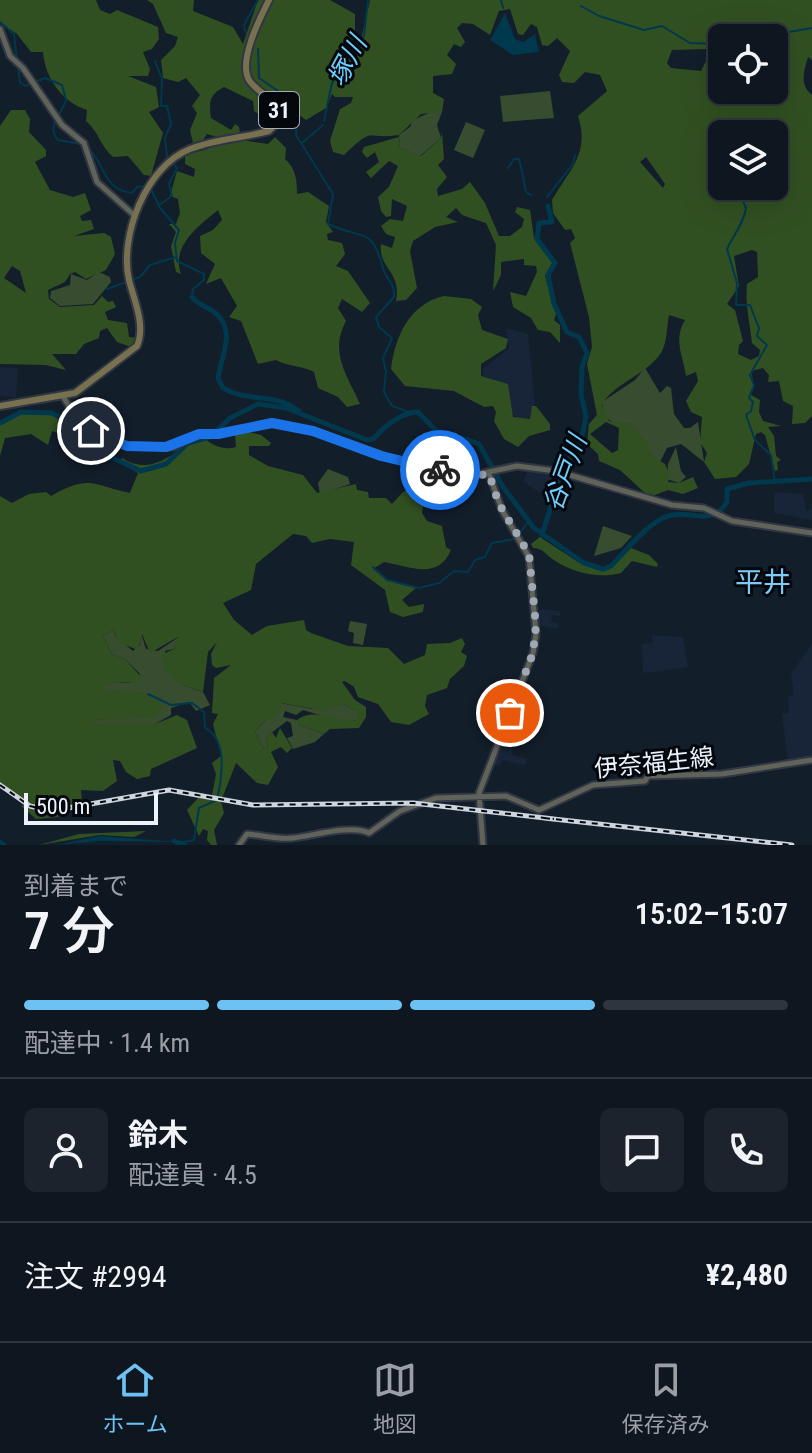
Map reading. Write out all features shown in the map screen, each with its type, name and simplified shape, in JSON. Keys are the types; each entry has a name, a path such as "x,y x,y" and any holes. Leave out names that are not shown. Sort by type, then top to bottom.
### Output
{"main road":[{"name":"31","path":"0,406 63,396 82,389 138,343 141,329 126,255 134,215 147,191 172,162 193,147 269,131 278,122 278,107 252,84 247,73 256,27 269,0"},
{"path":"0,29 9,53 57,119 85,146 97,182 134,215"},
{"path":"63,396 75,417 89,430 124,446 173,447 206,433 216,434 272,423 313,431 401,461 469,476 525,466 564,472 668,504 711,511 736,522 812,533"},
{"path":"483,845 478,796 531,658 536,635 529,554 499,504 490,474"},
{"name":"伊奈福生線","path":"239,845 247,834 288,838 321,832 363,830 369,833 400,811 414,809 436,798 511,797 539,810 593,785 645,781 649,776 722,774 812,760"}],"shaded area":[{"path":"505,13 515,39 523,42 535,34 539,52 513,55 490,40"},
{"path":"506,328 528,334 535,403 529,418 519,419 512,414 508,385 483,376 482,370 509,348"},
{"path":"0,367 18,368 16,398 0,396"},
{"path":"528,469 560,474 553,502 523,481"},
{"path":"774,492 803,494 806,510 810,510 812,502 812,520 774,513"},
{"path":"542,609 560,611 560,616 552,615 551,621 558,623 558,629 538,625 537,613"},
{"path":"652,635 683,637 688,667 643,673 642,644 653,643"},
{"path":"812,644 812,757 788,762 782,714 789,712 788,696 794,695 791,674"},
{"path":"501,739 513,744 512,755 527,759 525,765 502,760 500,765 490,766"},
{"path":"100,836 179,842 100,841 56,845"}],"green space":[{"path":"0,0 96,0 100,10 110,14 117,10 158,27 159,39 152,49 143,52 150,69 148,76 128,76 156,87 159,107 149,112 163,133 151,176 144,175 128,156 113,157 109,153 86,121 87,110 70,101 56,88 47,71 43,52 31,52 17,34 0,23"},
{"path":"147,0 194,0 193,11 233,27 243,44 258,0 330,0 355,14 355,34 347,54 351,60 357,58 370,0 812,0 812,60 808,57 804,78 805,87 812,95 812,416 805,423 792,424 793,406 783,401 779,381 768,382 769,375 763,368 751,371 754,386 751,395 760,400 759,412 763,421 781,426 768,427 774,436 776,456 781,460 777,462 778,470 775,471 765,435 761,432 756,434 749,464 736,477 715,479 704,462 707,453 700,442 702,417 691,412 686,401 698,381 696,372 686,376 681,354 679,341 685,320 669,315 662,351 649,366 614,391 602,405 609,421 630,424 649,445 649,454 665,464 670,475 668,482 679,483 693,477 698,488 683,494 668,490 655,495 646,494 620,470 599,461 598,454 587,444 589,424 597,415 587,364 592,347 589,317 570,243 575,238 571,229 565,230 553,213 552,200 580,151 582,141 578,116 607,91 600,75 585,72 574,83 562,82 559,75 570,51 557,38 548,46 542,45 537,27 531,24 523,35 518,34 510,9 499,11 490,35 473,24 462,23 457,28 465,42 461,47 454,44 447,55 456,64 452,74 433,76 433,93 444,99 442,112 421,114 399,135 366,137 344,155 333,152 330,141 340,109 351,103 353,97 335,97 332,94 326,108 306,120 298,114 294,98 283,94 281,97 287,112 270,116 257,113 253,101 224,87 213,96 211,118 231,130 235,124 239,127 241,140 268,144 275,137 286,148 285,159 295,175 297,194 308,192 329,206 326,222 333,232 327,234 328,240 342,243 345,254 336,266 348,271 370,303 362,312 342,299 338,308 346,321 339,343 342,364 360,404 347,407 338,397 318,388 314,372 276,360 258,364 241,321 229,317 237,306 221,278 206,284 215,264 201,253 200,236 213,230 222,220 218,210 188,238 180,255 181,274 176,272 171,246 176,232 169,224 176,224 180,213 178,199 170,196 177,171 194,177 195,169 185,164 185,155 208,149 217,137 207,134 201,143 193,143 190,130 197,113 192,106 200,95 186,78 178,82 163,78 161,60 175,46 178,37 166,33 153,4","holes":["646,157 665,184 663,188 640,162","752,250 757,252 758,277 747,284 747,299 752,343 760,350 759,356 751,360 738,354 743,341 735,310 727,304 739,286 734,256","606,422 619,428 618,450 612,453 590,434"]},
{"path":"550,91 554,118 503,122 500,96"},
{"path":"11,110 25,110 30,119 29,132 46,150 46,156 35,162 50,190 73,197 85,193 91,210 80,216 82,221 91,220 94,229 74,236 104,233 111,237 115,254 106,270 86,279 75,272 70,274 65,282 48,290 49,299 60,307 94,305 102,296 108,302 113,301 116,307 105,312 108,320 127,323 129,337 137,338 131,347 117,342 107,328 100,331 99,338 84,344 76,354 52,354 66,370 46,365 0,364 0,126","holes":["12,266 20,271 26,293 4,278"]},
{"path":"433,111 442,112 437,125 441,138 420,156 400,148 399,135 411,126 411,121"},
{"path":"466,122 485,130 473,158 454,150"},
{"path":"442,132 444,159 438,165 447,177 437,189 438,196 462,189 470,182 485,203 499,236 510,236 522,227 524,219 515,212 517,207 530,210 534,238 553,261 545,276 556,314 554,320 560,325 560,343 550,332 538,330 531,318 513,307 510,292 526,296 537,272 536,266 524,265 524,259 501,262 501,275 493,291 496,245 486,223 462,215 456,208 446,217 458,222 435,227 413,241 410,251 417,288 406,300 396,301 396,283 381,252 381,244 392,248 395,237 386,234 381,226 390,219 403,221 407,206 392,199 391,216 386,217 381,211 378,197 389,187 398,166 389,161 371,178 366,172 379,162 375,152 367,158 362,152 364,147 399,137 400,148 421,156 441,138"},
{"path":"99,272 110,277 111,282 93,304 60,306 50,298 51,291 70,285 71,274 87,280"},
{"path":"444,296 471,299 482,307 478,315 482,330 508,339 506,348 481,364 481,376 508,384 513,417 530,419 532,406 536,406 550,424 550,430 529,436 518,447 504,439 494,421 496,412 493,406 484,407 454,391 405,386 391,369 400,334 413,314 432,300"},
{"path":"645,368 660,393 667,386 671,388 674,414 684,428 698,422 704,462 681,444 667,448 660,462 649,454 648,447 630,424 614,423 605,417 602,402 635,380"},
{"path":"24,412 46,412 69,425 61,434 52,431 48,445 31,434 5,438 0,456 0,424"},
{"path":"235,432 261,435 271,443 269,446 249,446 249,455 268,466 303,475 317,493 356,484 357,490 368,492 369,498 386,498 392,504 403,492 417,484 424,502 422,513 427,521 442,526 446,547 451,550 439,566 431,568 384,562 373,569 386,579 417,587 402,600 409,607 424,604 423,612 403,617 390,612 385,590 351,565 354,542 330,539 312,543 306,536 293,534 256,564 251,590 223,603 234,620 252,635 267,626 304,620 306,630 311,633 348,646 388,648 404,664 425,655 427,644 450,643 462,638 465,644 461,652 467,656 464,666 450,679 447,688 427,695 425,706 429,714 409,725 391,722 378,704 358,697 354,687 345,681 342,682 355,700 366,707 366,717 359,728 330,729 324,734 299,725 297,720 311,715 357,720 357,711 343,704 325,711 281,703 281,710 271,720 266,719 255,732 264,749 268,747 266,737 272,732 276,738 280,728 292,748 287,753 281,747 271,752 278,767 268,785 257,783 236,763 221,801 224,813 214,830 217,845 211,845 207,840 208,831 203,829 199,836 187,810 200,796 212,795 216,774 212,763 221,756 213,724 218,714 212,713 214,678 231,665 216,668 212,665 211,654 217,642 208,652 203,692 182,684 165,670 161,655 174,649 178,637 150,653 142,634 138,650 117,642 114,630 103,636 112,654 125,659 142,678 137,683 114,682 100,689 146,693 165,706 153,717 97,720 91,724 155,724 177,715 187,720 197,748 151,769 150,776 137,779 126,772 120,761 113,760 117,781 103,791 81,790 82,805 73,807 63,801 62,810 53,810 22,799 0,784 0,496 12,503 29,494 46,492 51,496 83,483 130,493 138,473 119,462 122,458 134,464 155,463 204,438 218,447 232,448 236,447"},
{"path":"81,441 88,449 113,459 92,460 89,464 81,453 68,457 68,451"},
{"path":"676,447 681,471 686,477 679,483 667,479 668,464"},
{"path":"328,469 348,477 350,484 320,494 318,483"},
{"path":"603,526 632,536 621,548 594,556"},
{"path":"540,537 581,564 608,570 631,548 649,555 658,564 657,567 632,561 621,573 586,574 533,548 531,544"},
{"path":"350,621 367,624 363,645 353,643 354,633 348,631"},
{"path":"114,630 115,636 133,651 140,645 141,633 146,649 158,651 179,637 174,649 165,651 173,674 180,683 203,692 210,705 196,711 189,702 171,708 171,715 155,724 88,725 97,720 119,718 149,697 146,693 105,692 99,688 114,682 130,683 140,674 125,659 112,654 103,636"},
{"path":"280,703 312,709 343,704 357,711 357,720 342,722 303,710 296,715 285,711 283,717 297,720 299,725 324,734 315,742 293,749 287,738 293,736 291,723 287,721 266,737 268,748 264,749 255,732"},
{"path":"26,804 42,811 57,812 59,817 36,819 21,806"},
{"path":"146,831 134,837 100,835 39,845 79,834"}],"waterway":[{"path":"244,25 258,0"},
{"name":"塚川","path":"324,121 332,83 364,36 368,0"},
{"name":"谷戸川","path":"501,0 503,8"},
{"path":"581,6 599,16 644,30 662,26 690,43 708,44"},
{"path":"0,22 14,34 17,61"},
{"path":"244,27 246,33"},
{"path":"788,32 812,28"},
{"path":"258,49 259,78 297,104 296,135 333,194 328,224 370,240 392,284 394,297 376,317 379,327 392,338 383,358 386,372 384,392 392,406 409,412"},
{"path":"155,61 162,79 161,106 167,106 171,124 165,138 167,156 177,168 169,184 172,196 159,205"},
{"path":"18,67 20,82 25,86 45,78 62,85 66,100 53,130 58,140 81,144"},
{"name":"塚川","path":"302,143 323,125"},
{"path":"87,147 109,181 122,191 132,193 137,187 145,186"},
{"path":"547,197 573,164 575,155"},
{"path":"508,168 514,159 519,159 524,181"},
{"path":"524,183 526,191"},
{"path":"151,189 160,208 179,230 175,243 177,261 204,274 204,280 193,289 192,297"},
{"path":"527,193 531,195"},
{"path":"743,200 745,213 727,249 737,283 736,305 750,305 759,328 757,336 767,345 750,375 754,385 749,398 753,402 751,411 746,415 755,440 771,455 775,482"},
{"name":"谷戸川","path":"542,535 564,465 578,449 586,416 581,395 582,367 587,353 579,337 567,332 554,304 548,275 555,263 537,239 539,223 552,222 548,206"},
{"path":"107,289 140,277 150,265 176,257"},
{"path":"192,297 221,318 225,326 226,343 218,378 223,388 232,393 281,402 299,411"},
{"path":"0,423 21,412 52,413 65,419 93,449 141,471 166,464 188,443 210,437 230,418 258,404 286,408 367,440 373,439 399,417 418,412 447,442 455,444 466,439 479,444 503,487 534,528 584,563 603,569 611,566 642,534 663,518 680,514 713,515 727,502 727,489 749,483 812,479"},
{"path":"373,567 387,580 419,588 439,583 454,571 468,572 475,560 485,557 492,543 515,539 528,522"},
{"path":"148,694 171,705 192,703 204,712 205,728 212,733 220,750 222,760 217,800 199,808 194,840 183,842"},
{"path":"174,841 185,845"},
{"path":"0,842 4,845"}],"railway":[{"path":"0,785 30,806 51,811 169,790 253,805 413,803 554,819"},
{"path":"544,818 792,845"}],"way so far":[{"path":"440,470 469,476 489,474 505,517 529,554 536,640 510,713"}],"district":[{"name":"平井","path":"763,582"}],"route":[{"path":"91,431 127,446 145,448 177,446 199,434 218,434 272,423 313,431 381,456 440,470"}]}
